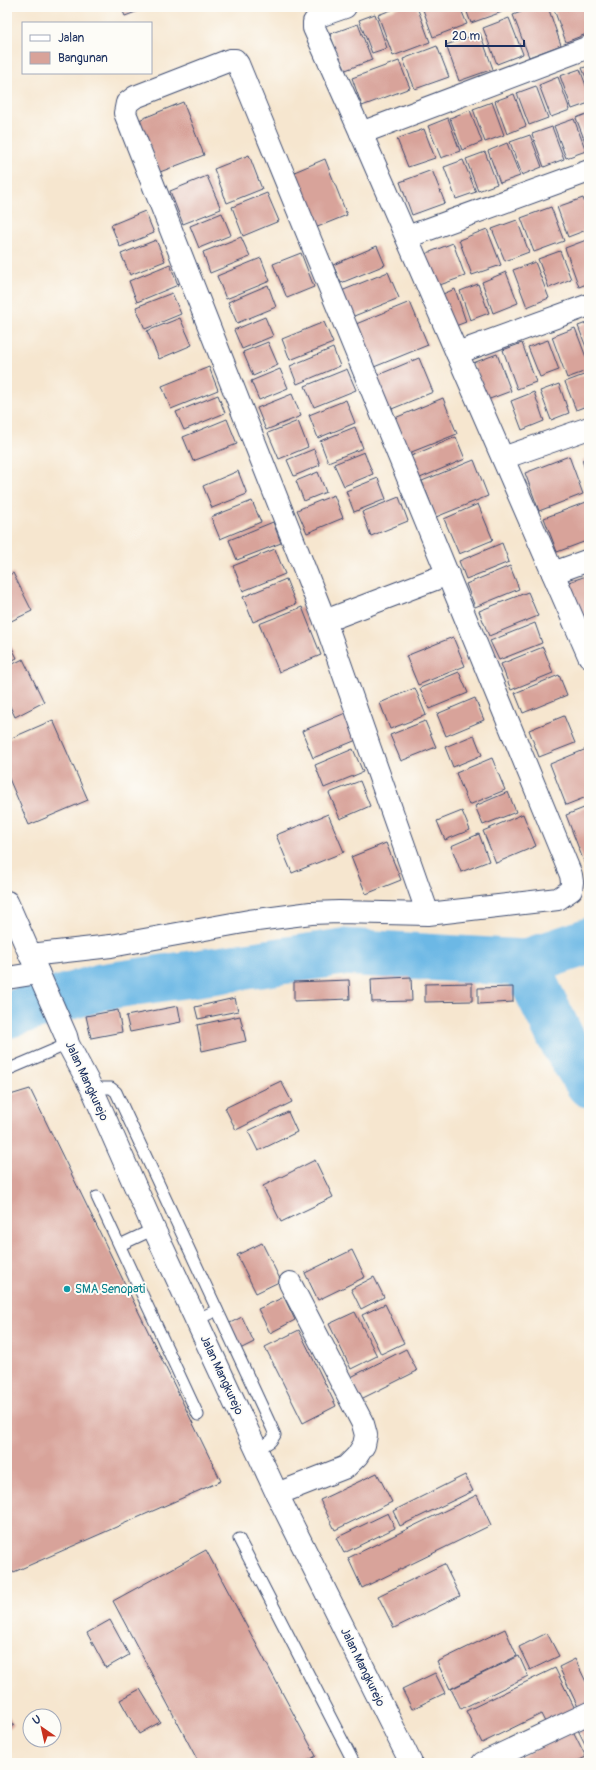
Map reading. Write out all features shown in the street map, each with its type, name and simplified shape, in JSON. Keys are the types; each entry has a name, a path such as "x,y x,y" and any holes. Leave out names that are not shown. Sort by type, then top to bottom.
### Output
{"street":[{"path":"345,7 319,16 314,22 314,28 458,353 589,656"},
{"path":"361,133 589,47"},
{"path":"7,978 111,946 249,921 339,912 428,914 558,898 571,890 572,882 448,574 238,64 235,60 230,60 135,97 127,103 125,112 325,621 428,914"},
{"path":"407,237 589,171"},
{"path":"458,353 589,305"},
{"path":"503,458 589,428"},
{"path":"553,573 589,560"},
{"path":"325,621 448,574"},
{"name":"Jalan Mangkurejo","path":"7,902 67,1040 94,1093 152,1196 154,1229 277,1494 411,1763"},
{"path":"277,1494 346,1467 357,1456 364,1445 366,1435 363,1424 290,1283"},
{"path":"483,1763 589,1713"}],"lane":[{"path":"7,1070 67,1040"},
{"path":"152,1196 217,1310 275,1435 271,1440 257,1450"},
{"path":"97,1197 198,1415"},
{"path":"120,1245 154,1229"},
{"path":"196,1320 217,1310"},
{"path":"239,1539 354,1763"}],"building":[{"path":"121,7 149,7 125,16"},
{"path":"399,7 417,7 430,42 393,56 378,15"},
{"path":"422,7 460,7 467,24 433,37"},
{"path":"465,7 500,7 502,12 471,23"},
{"path":"534,7 548,7 561,45 529,57 513,15"},
{"path":"553,7 589,7 589,33 566,42"},
{"path":"375,14 387,48 372,53 359,20"},
{"path":"509,18 523,54 497,64 483,28"},
{"path":"358,24 372,60 343,71 330,34"},
{"path":"480,33 493,69 459,81 446,45"},
{"path":"437,46 449,77 415,89 403,59"},
{"path":"399,61 410,88 362,106 352,78"},
{"path":"589,66 589,85 582,68"},
{"path":"580,69 589,94 589,103 572,109 560,76"},
{"path":"558,77 570,110 551,117 539,85"},
{"path":"536,86 548,118 529,125 517,93"},
{"path":"514,94 526,126 507,134 495,101"},
{"path":"183,102 204,155 160,172 139,120"},
{"path":"492,102 504,135 485,142 473,109"},
{"path":"470,110 482,142 462,150 450,118"},
{"path":"589,113 589,152 576,118"},
{"path":"448,118 460,151 441,158 428,126"},
{"path":"574,119 586,151 566,158 554,126"},
{"path":"552,127 564,159 544,167 532,134"},
{"path":"424,129 435,158 408,167 397,139"},
{"path":"530,135 542,167 522,175 510,142"},
{"path":"507,143 520,176 500,183 488,151"},
{"path":"485,152 497,184 478,191 466,159"},
{"path":"249,155 262,189 227,203 214,169"},
{"path":"325,159 347,215 315,228 292,173"},
{"path":"463,160 476,192 456,199 444,167"},
{"path":"432,170 445,203 412,215 400,182"},
{"path":"207,176 221,209 183,224 170,191"},
{"path":"267,193 279,221 243,236 232,207"},
{"path":"583,198 589,214 589,229 568,237 557,207"},
{"path":"551,207 564,241 534,252 521,218"},
{"path":"145,211 154,233 120,247 111,225"},
{"path":"222,213 231,235 199,248 190,226"},
{"path":"517,220 529,252 505,261 492,229"},
{"path":"487,229 501,265 472,275 459,240"},
{"path":"241,237 250,257 210,273 203,252"},
{"path":"589,239 589,283 579,287 565,248"},
{"path":"156,240 165,261 130,275 121,254"},
{"path":"453,243 465,276 437,286 425,254"},
{"path":"377,246 385,265 341,283 333,265"},
{"path":"560,251 571,279 549,288 538,259"},
{"path":"301,253 314,287 287,298 273,264"},
{"path":"261,258 270,281 226,299 217,276"},
{"path":"535,262 549,298 527,307 513,270"},
{"path":"170,264 178,285 137,302 129,281"},
{"path":"388,272 399,298 349,318 339,292"},
{"path":"506,272 518,303 493,313 482,282"},
{"path":"478,284 489,313 470,320 460,291"},
{"path":"268,285 276,307 237,323 228,302"},
{"path":"455,289 466,322 450,328 438,296"},
{"path":"172,293 181,314 145,329 136,307"},
{"path":"410,302 428,345 374,367 356,324"},
{"path":"265,317 273,336 242,349 234,330"},
{"path":"180,318 192,345 159,359 147,331"},
{"path":"324,322 333,343 290,360 282,339"},
{"path":"589,322 589,355 578,326"},
{"path":"575,328 589,365 589,370 567,378 552,337"},
{"path":"548,340 559,370 540,377 528,347"},
{"path":"268,342 278,365 253,376 243,352"},
{"path":"522,343 536,382 517,389 503,350"},
{"path":"333,348 340,366 297,384 290,366"},
{"path":"497,354 511,391 487,400 473,363"},
{"path":"419,358 433,392 387,411 373,377"},
{"path":"209,367 218,390 171,409 162,386"},
{"path":"280,369 288,388 259,400 251,381"},
{"path":"347,369 356,390 314,407 305,386"},
{"path":"589,373 589,405 576,410 565,382"},
{"path":"559,384 569,413 551,420 540,391"},
{"path":"534,392 544,421 522,430 511,401"},
{"path":"292,394 301,416 266,430 257,408"},
{"path":"218,395 225,413 184,430 176,412"},
{"path":"443,398 457,434 409,453 395,418"},
{"path":"346,400 355,423 318,438 309,415"},
{"path":"227,419 237,444 193,461 183,437"},
{"path":"298,421 308,447 279,459 268,433"},
{"path":"355,427 363,448 328,462 320,441"},
{"path":"456,437 465,459 420,478 411,456"},
{"path":"314,449 320,465 294,476 287,460"},
{"path":"364,452 373,474 344,486 334,464"},
{"path":"569,456 583,494 539,511 525,473"},
{"path":"589,457 589,480 582,460"},
{"path":"474,460 488,496 436,517 422,481"},
{"path":"238,471 247,494 212,508 203,486"},
{"path":"318,472 326,492 304,501 296,481"},
{"path":"378,478 386,499 354,512 346,491"},
{"path":"334,495 343,518 307,533 297,510"},
{"path":"399,497 408,521 371,536 362,512"},
{"path":"252,501 261,522 220,539 211,517"},
{"path":"589,501 589,540 557,552 544,518"},
{"path":"478,504 493,540 459,554 444,519"},
{"path":"273,522 281,543 237,560 229,540"},
{"path":"502,543 509,562 466,579 459,561"},
{"path":"275,549 285,574 243,591 233,566"},
{"path":"510,566 519,589 475,607 466,584"},
{"path":"13,573 32,611 7,623 7,576"},
{"path":"589,575 589,622 584,624 569,582"},
{"path":"286,579 296,604 253,622 243,597"},
{"path":"528,592 538,616 489,636 479,611"},
{"path":"302,607 321,655 279,672 259,624"},
{"path":"535,623 542,643 499,660 490,641"},
{"path":"453,637 465,666 418,685 406,656"},
{"path":"7,638 17,658 7,663"},
{"path":"543,647 553,673 511,690 501,664"},
{"path":"23,659 44,702 15,717 7,700 7,667"},
{"path":"459,672 468,693 429,709 420,688"},
{"path":"559,675 567,695 523,713 515,693"},
{"path":"415,688 426,715 390,729 380,703"},
{"path":"475,698 484,720 446,736 437,714"},
{"path":"348,712 359,739 313,758 302,731"},
{"path":"564,716 575,743 539,757 529,730"},
{"path":"53,720 88,800 29,825 7,774 7,740"},
{"path":"425,721 436,747 401,761 390,735"},
{"path":"474,735 482,755 453,767 445,747"},
{"path":"589,748 589,796 566,805 550,764"},
{"path":"353,749 363,772 324,788 315,765"},
{"path":"492,758 505,790 469,805 456,773"},
{"path":"360,781 370,806 340,819 329,793"},
{"path":"508,792 516,812 483,825 475,806"},
{"path":"589,806 589,860 584,862 566,815"},
{"path":"462,811 470,830 445,840 437,821"},
{"path":"328,814 344,852 292,873 276,835"},
{"path":"523,814 536,846 496,863 483,831"},
{"path":"479,834 489,861 461,872 451,846"},
{"path":"386,843 401,880 366,894 351,857"},
{"path":"411,977 412,1001 372,1002 371,979"},
{"path":"349,980 350,999 294,1001 294,982"},
{"path":"472,983 472,1001 425,1002 425,984"},
{"path":"513,987 513,1002 478,1004 478,988"},
{"path":"235,998 238,1011 198,1019 195,1007"},
{"path":"178,1006 181,1022 130,1032 126,1016"},
{"path":"118,1010 122,1032 91,1038 86,1016"},
{"path":"240,1016 246,1041 202,1051 197,1025"},
{"path":"281,1081 292,1102 236,1130 225,1108"},
{"name":"SMA Senopati","path":"30,1089 221,1481 7,1575 7,1096"},
{"path":"288,1112 297,1132 258,1151 248,1131"},
{"path":"315,1160 333,1197 281,1222 263,1186"},
{"path":"262,1243 281,1281 256,1293 237,1255"},
{"path":"352,1250 365,1277 318,1300 305,1273"},
{"path":"374,1277 384,1297 361,1309 351,1289"},
{"path":"284,1297 295,1320 270,1333 258,1309"},
{"path":"385,1304 404,1343 381,1354 362,1315"},
{"path":"355,1312 377,1356 351,1369 329,1324"},
{"path":"242,1317 254,1342 238,1350 226,1325"},
{"path":"299,1330 336,1406 303,1423 265,1347"},
{"path":"406,1349 417,1371 361,1399 351,1377"},
{"path":"377,1473 392,1502 335,1530 320,1500"},
{"path":"465,1475 473,1491 400,1526 393,1511"},
{"path":"477,1495 491,1525 362,1588 348,1558"},
{"path":"388,1513 395,1528 344,1553 336,1538"},
{"path":"206,1550 316,1756 304,1763 199,1763 113,1601"},
{"path":"444,1564 460,1596 394,1628 378,1596"},
{"path":"110,1620 129,1655 106,1668 87,1633"},
{"path":"505,1629 517,1656 450,1689 437,1662"},
{"path":"547,1633 559,1656 530,1670 519,1647"},
{"path":"519,1656 528,1676 461,1709 451,1689"},
{"path":"575,1659 589,1688 589,1704 579,1709 559,1667"},
{"path":"555,1668 576,1711 547,1726 541,1714 482,1743 466,1711"},
{"path":"435,1673 445,1693 412,1709 402,1689"},
{"path":"140,1689 160,1722 139,1734 120,1700"},
{"path":"7,1713 14,1725 7,1729"},
{"path":"589,1720 589,1752 576,1726"},
{"path":"573,1731 586,1757 573,1763 508,1763"}],"waterway":[{"path":"7,1015 101,987 343,952 524,963 589,941"},
{"path":"524,963 564,1044 589,1084"}],"place":[{"name":"SMA Senopati","path":"67,1289"}]}
